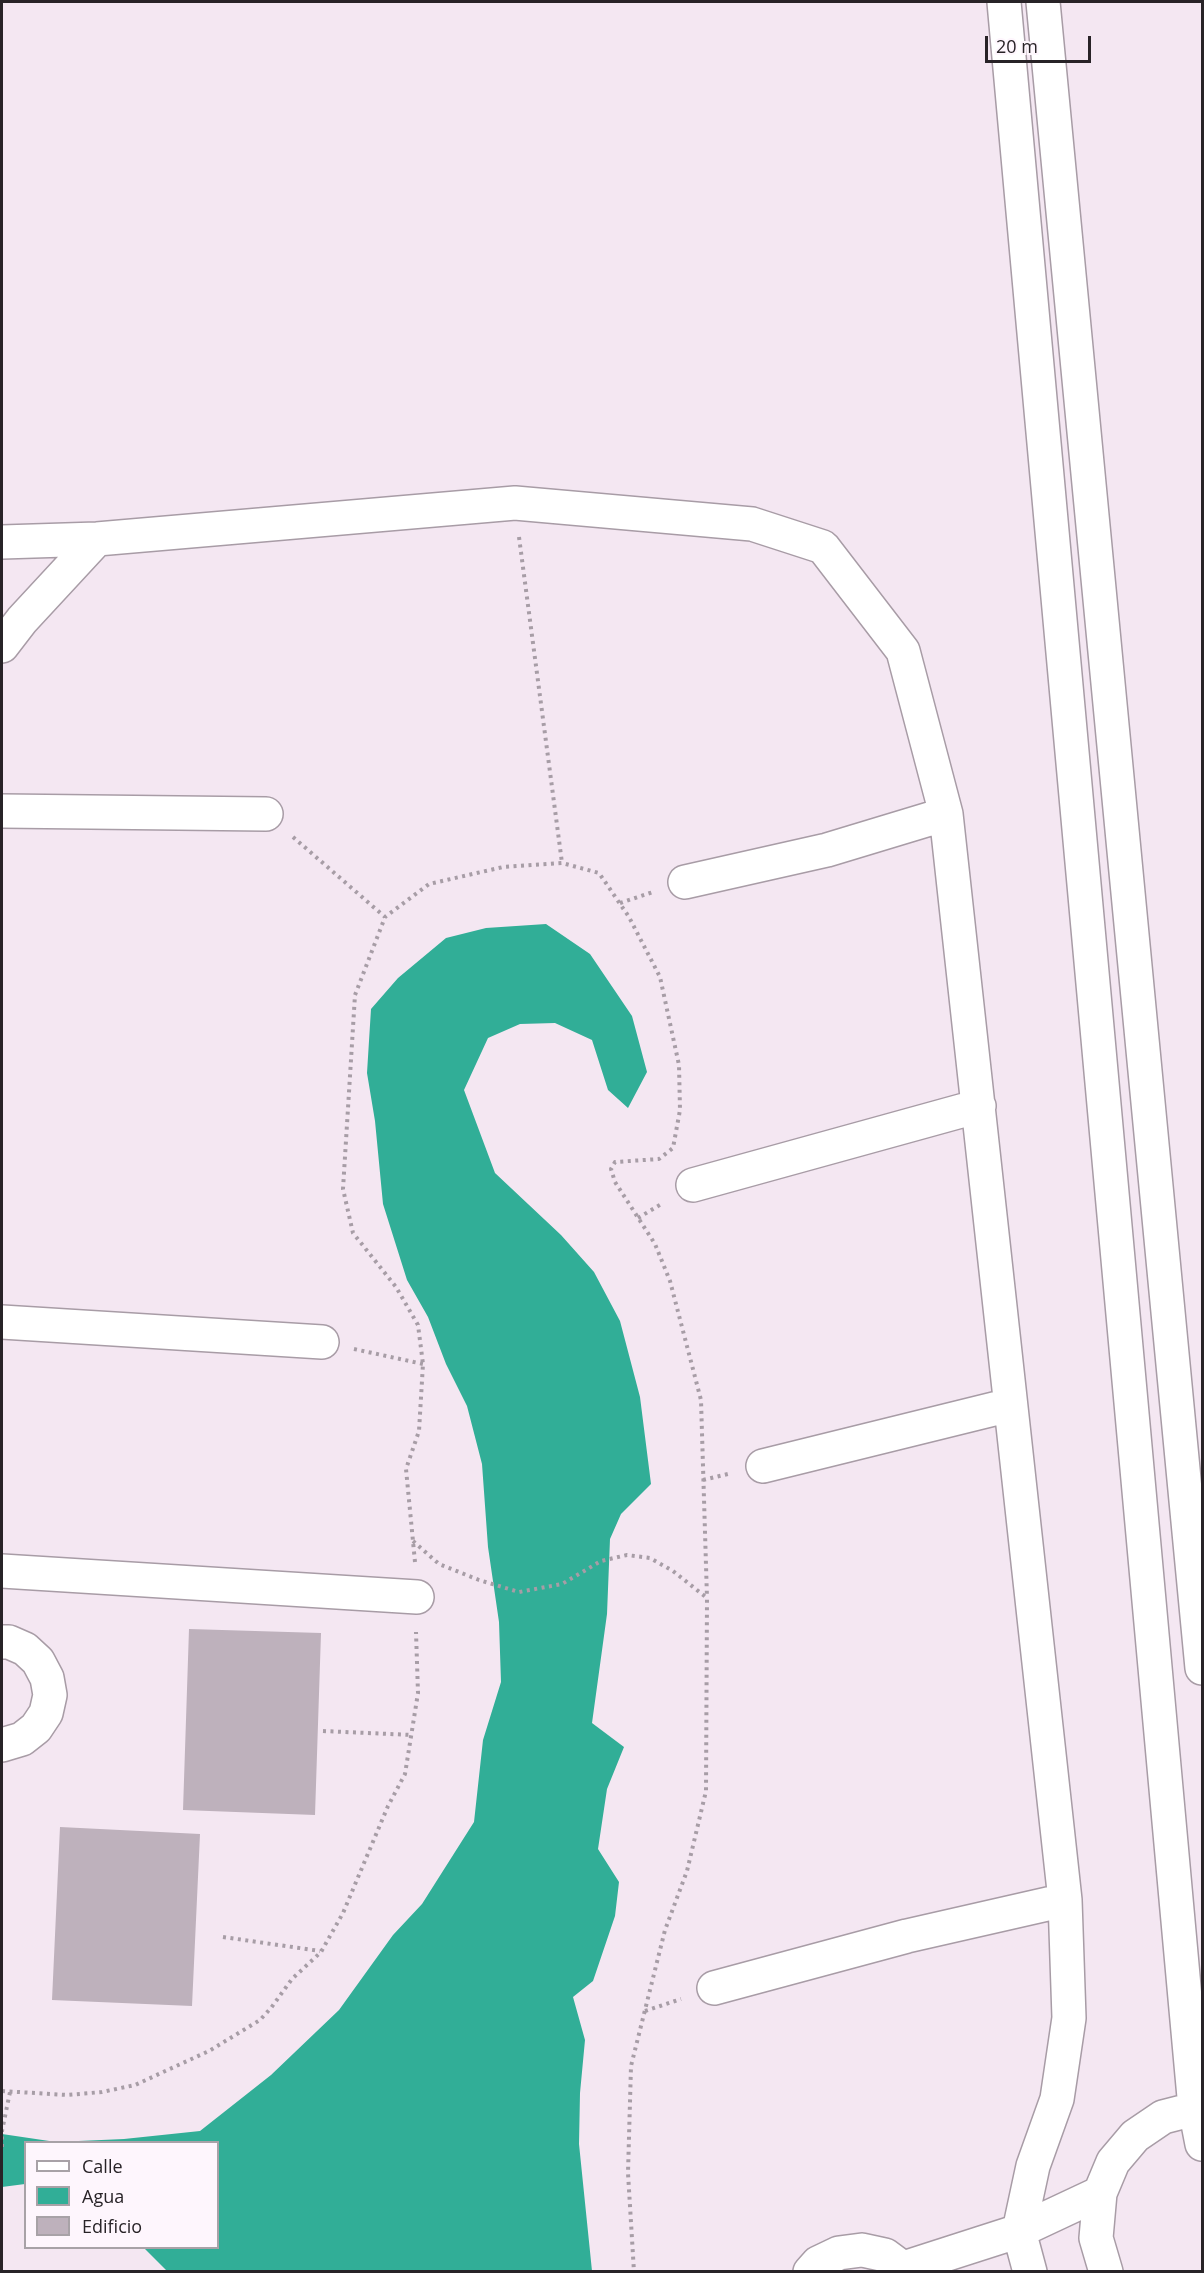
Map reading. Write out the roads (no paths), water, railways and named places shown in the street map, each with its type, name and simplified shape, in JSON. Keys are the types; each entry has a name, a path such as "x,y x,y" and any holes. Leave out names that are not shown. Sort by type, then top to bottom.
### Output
{"street":[{"path":"1004,2 1203,2144"},
{"path":"1043,2 1203,1668"},
{"path":"2,542 97,539 515,502 752,524 823,547 903,651 946,814 1065,1900 1069,2018 1057,2099 1033,2166 1019,2231 1030,2271"},
{"path":"2,646 22,620 97,539"},
{"path":"2,812 266,814"},
{"path":"685,882 827,850 946,814"},
{"path":"693,1185 979,1106"},
{"path":"2,1322 321,1342"},
{"path":"763,1466 1010,1405"},
{"path":"2,1571 417,1597"},
{"path":"2,1642 9,1642 25,1649 38,1661 47,1677 50,1695 46,1713 36,1728 22,1739 2,1745"},
{"path":"714,1988 907,1936 1065,1900"},
{"path":"1106,2271 1096,2238 1100,2193 1113,2162 1135,2136 1163,2118 1199,2107"},
{"path":"810,2271 818,2263 839,2253 862,2250 885,2255 906,2270 1019,2231 1100,2193"}],"water":[{"path":"546,924 590,954 632,1016 647,1072 628,1108 608,1090 592,1040 555,1023 520,1024 488,1038 464,1090 495,1173 561,1235 594,1272 620,1321 640,1397 651,1484 621,1514 610,1539 607,1614 592,1723 624,1747 607,1789 598,1849 619,1882 615,1916 593,1981 573,1997 585,2040 580,2093 579,2144 592,2271 167,2271 145,2249 219,2249 219,2141 79,2141 200,2131 271,2075 339,2010 393,1935 422,1904 474,1822 483,1740 501,1682 499,1622 488,1547 482,1464 467,1406 446,1364 428,1317 407,1280 383,1204 375,1121 367,1073 371,1009 398,978 446,938 486,928"},
{"path":"2,2134 49,2141 24,2141 24,2184 2,2187"}]}
